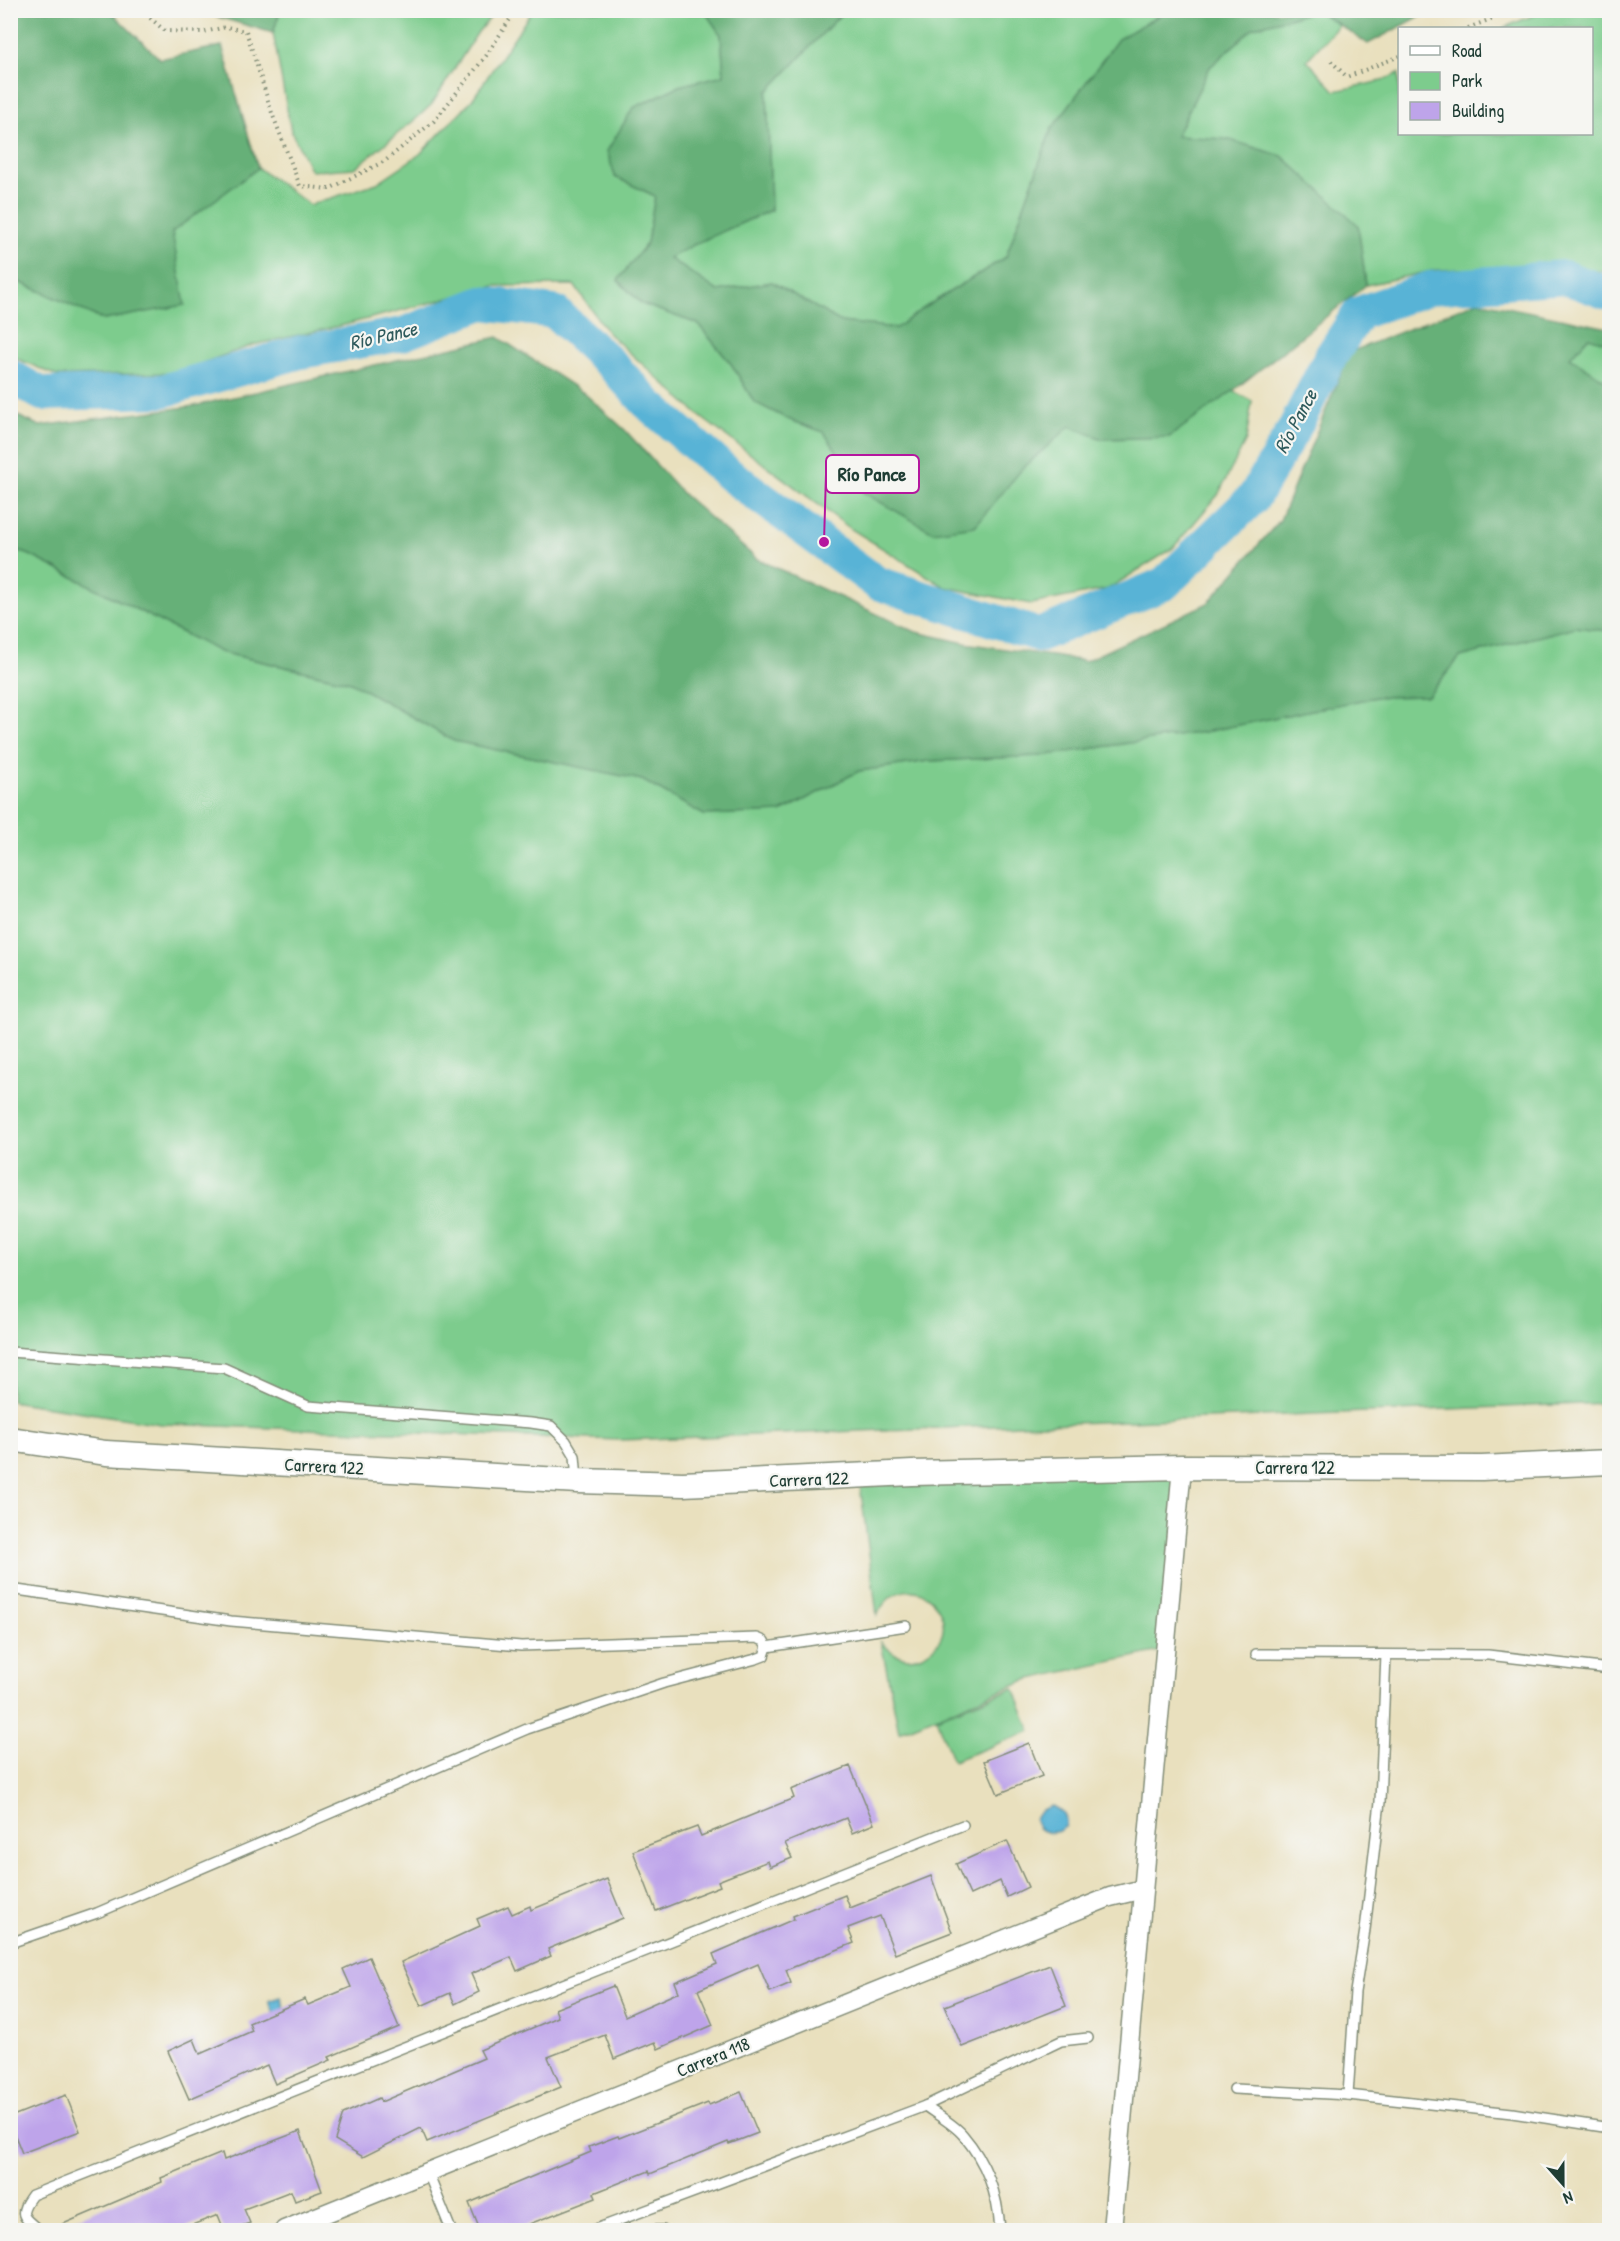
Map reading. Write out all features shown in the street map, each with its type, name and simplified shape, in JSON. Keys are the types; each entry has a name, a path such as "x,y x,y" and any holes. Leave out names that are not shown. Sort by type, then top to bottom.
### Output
{"street":[{"name":"Carrera 122","path":"10,1438 106,1453 578,1481 683,1484 912,1473 1182,1467 1482,1468 1610,1462"},
{"path":"1112,2230 1182,1467"},
{"name":"Carrera 118","path":"284,2230 1110,1897 1143,1890"}],"lane":[{"path":"10,1352 225,1368 308,1406 550,1426 566,1441 575,1456 578,1481"},
{"path":"10,1589 231,1621 521,1646 757,1638 764,1641 767,1647 764,1656 756,1659 664,1683 527,1729 97,1913 10,1943"},
{"path":"767,1647 906,1626"},
{"path":"1256,1654 1488,1655 1610,1669"},
{"path":"1348,2095 1355,1992 1365,1930 1380,1802 1386,1655"},
{"path":"39,2230 27,2222 23,2216 24,2207 32,2195 963,1825"},
{"path":"593,2230 926,2106 1061,2041 1088,2038"},
{"path":"1234,2089 1348,2095 1512,2113 1610,2128"},
{"path":"926,2106 962,2134 988,2172 999,2212 1000,2230"},
{"path":"428,2173 451,2230"},
{"path":"609,2230 663,2230"}],"path":[{"path":"141,10 165,31 204,32 226,27 246,31 272,113 300,186 329,189 385,161 434,121 486,56 516,10"},
{"path":"1471,27 1514,10"},
{"path":"1331,62 1347,77 1398,57"}],"green space":[{"path":"11,10 110,11 160,59 222,46 258,168 172,232 185,305 104,320 11,278"},
{"path":"280,10 273,33 211,15 175,11"},
{"path":"676,10 675,13 706,13 721,35 724,75 679,86 633,108 615,177 655,196 647,243 618,281 642,304 698,324 732,365 754,402 790,420 824,432 865,493 1022,469 1070,425 1102,439 1169,437 1233,391 1252,401 1246,440 1218,495 1172,549 1108,589 1031,604 945,587 851,529 702,418 608,333 574,285 495,286 344,325 253,345 174,373 57,376 11,356 10,278 104,320 184,305 172,232 258,168 310,205 377,183 420,154 472,100 532,11"},
{"path":"676,10 844,11 767,92 771,210 669,258 718,291 772,282 841,322 896,328 1006,257 1051,130 1118,39 1167,11 1316,11 1254,27 1210,67 1176,136 1227,139 1282,156 1358,225 1366,285 1233,391 1169,437 1102,439 1070,426 1022,469 975,526 933,532 864,493 824,432 790,420 754,402 732,365 698,324 642,304 618,280 647,243 655,196 615,177 607,151 633,108 679,86 724,75 721,35 706,13 675,13"},
{"path":"1316,10 1339,25 1307,60 1335,91 1382,81 1398,73 1398,135 1593,135 1593,27 1505,27 1544,11 1609,11 1609,272 1525,267 1436,270 1366,285 1358,225 1176,136 1210,67 1254,27"},
{"path":"280,11 496,11 478,32 432,104 417,118 355,168 311,171 291,131 273,33"},
{"path":"844,11 1167,11 1118,39 1051,130 1006,257 896,328 841,322 772,282 718,291 669,258 771,210 767,92"},
{"path":"1319,11 1430,11 1398,27 1368,44"},
{"path":"1478,301 1609,328 1609,343 1589,337 1570,357 1609,383 1609,631 1575,627 1460,657 1428,696 1376,697 1204,732 1040,756 929,761 859,771 781,812 704,815 642,780 454,741 351,682 220,652 30,555 11,548 11,413 40,426 194,406 498,337 584,393 625,430 684,495 757,559 916,632 965,643 1085,661 1208,603 1280,520 1350,352"},
{"path":"1589,337 1609,343 1609,383 1570,357"},
{"path":"10,548 30,555 220,652 351,682 454,741 642,780 704,815 781,812 859,771 929,761 1040,756 1204,732 1376,697 1428,696 1460,657 1575,627 1609,631 1609,1403 620,1440 161,1424 11,1401"},
{"path":"1182,1467 1165,1650 1026,1680 899,1732 881,1642 905,1658 922,1655 937,1643 943,1628 941,1614 933,1601 921,1593 906,1591 891,1598 877,1615 859,1477"},
{"path":"1014,1688 1031,1731 953,1761 936,1718"}],"water":[{"path":"1052,1806 1063,1813 1066,1826 1056,1832 1046,1832 1038,1827 1035,1817 1042,1810"},
{"path":"281,1997 291,2026 280,2030 269,2001"}],"building":[{"path":"1029,1743 1042,1776 998,1794 984,1761"},
{"path":"850,1766 874,1824 852,1833 846,1818 785,1843 792,1858 770,1867 768,1861 718,1881 720,1886 656,1911 633,1851 697,1827 701,1836 794,1798 791,1790"},
{"path":"1007,1841 1028,1887 1007,1897 1000,1881 970,1895 956,1864"},
{"path":"931,1876 952,1932 895,1954 880,1916 848,1928 854,1943 786,1970 791,1983 770,1992 758,1964 698,1990 713,2025 658,2049 655,2042 614,2059 605,2035 548,2057 561,2087 427,2142 421,2128 363,2157 335,2140 343,2114 379,2098 381,2102 484,2058 480,2050 558,2017 555,2009 613,1986 625,2016 679,1992 675,1982 717,1964 713,1954 794,1919 793,1916 845,1895 850,1908"},
{"path":"607,1879 623,1918 548,1949 551,1956 517,1971 511,1957 471,1974 479,1992 455,2004 450,1993 421,2006 401,1962 480,1926 477,1919 508,1906 512,1914 530,1906 531,1910"},
{"path":"369,1957 399,2027 329,2057 331,2060 275,2084 267,2065 189,2099 168,2051 194,2039 200,2054 252,2031 249,2023 305,1999 308,2005 351,1987 343,1969"},
{"path":"1050,1965 1066,2006 962,2047 945,2006"},
{"path":"741,2092 758,2133 729,2144 728,2142 650,2174 649,2171 594,2193 596,2198 514,2230 480,2230 469,2203 591,2152 589,2147"},
{"path":"66,2095 80,2131 22,2153 10,2123 10,2117"},
{"path":"300,2131 322,2191 295,2201 291,2191 244,2209 250,2223 224,2230 218,2215 179,2230 49,2230 162,2182 161,2178 222,2153 224,2160"}],"waterway":[{"name":"Río Pance","path":"10,376 42,394 162,391 301,352 403,334 482,303 555,312 610,363 649,405 730,475 877,583 1039,635 1164,584 1254,497 1294,429 1331,356 1359,313 1430,288 1564,277 1610,294"}],"place":[{"name":"Río Pance","path":"824,542"}]}
